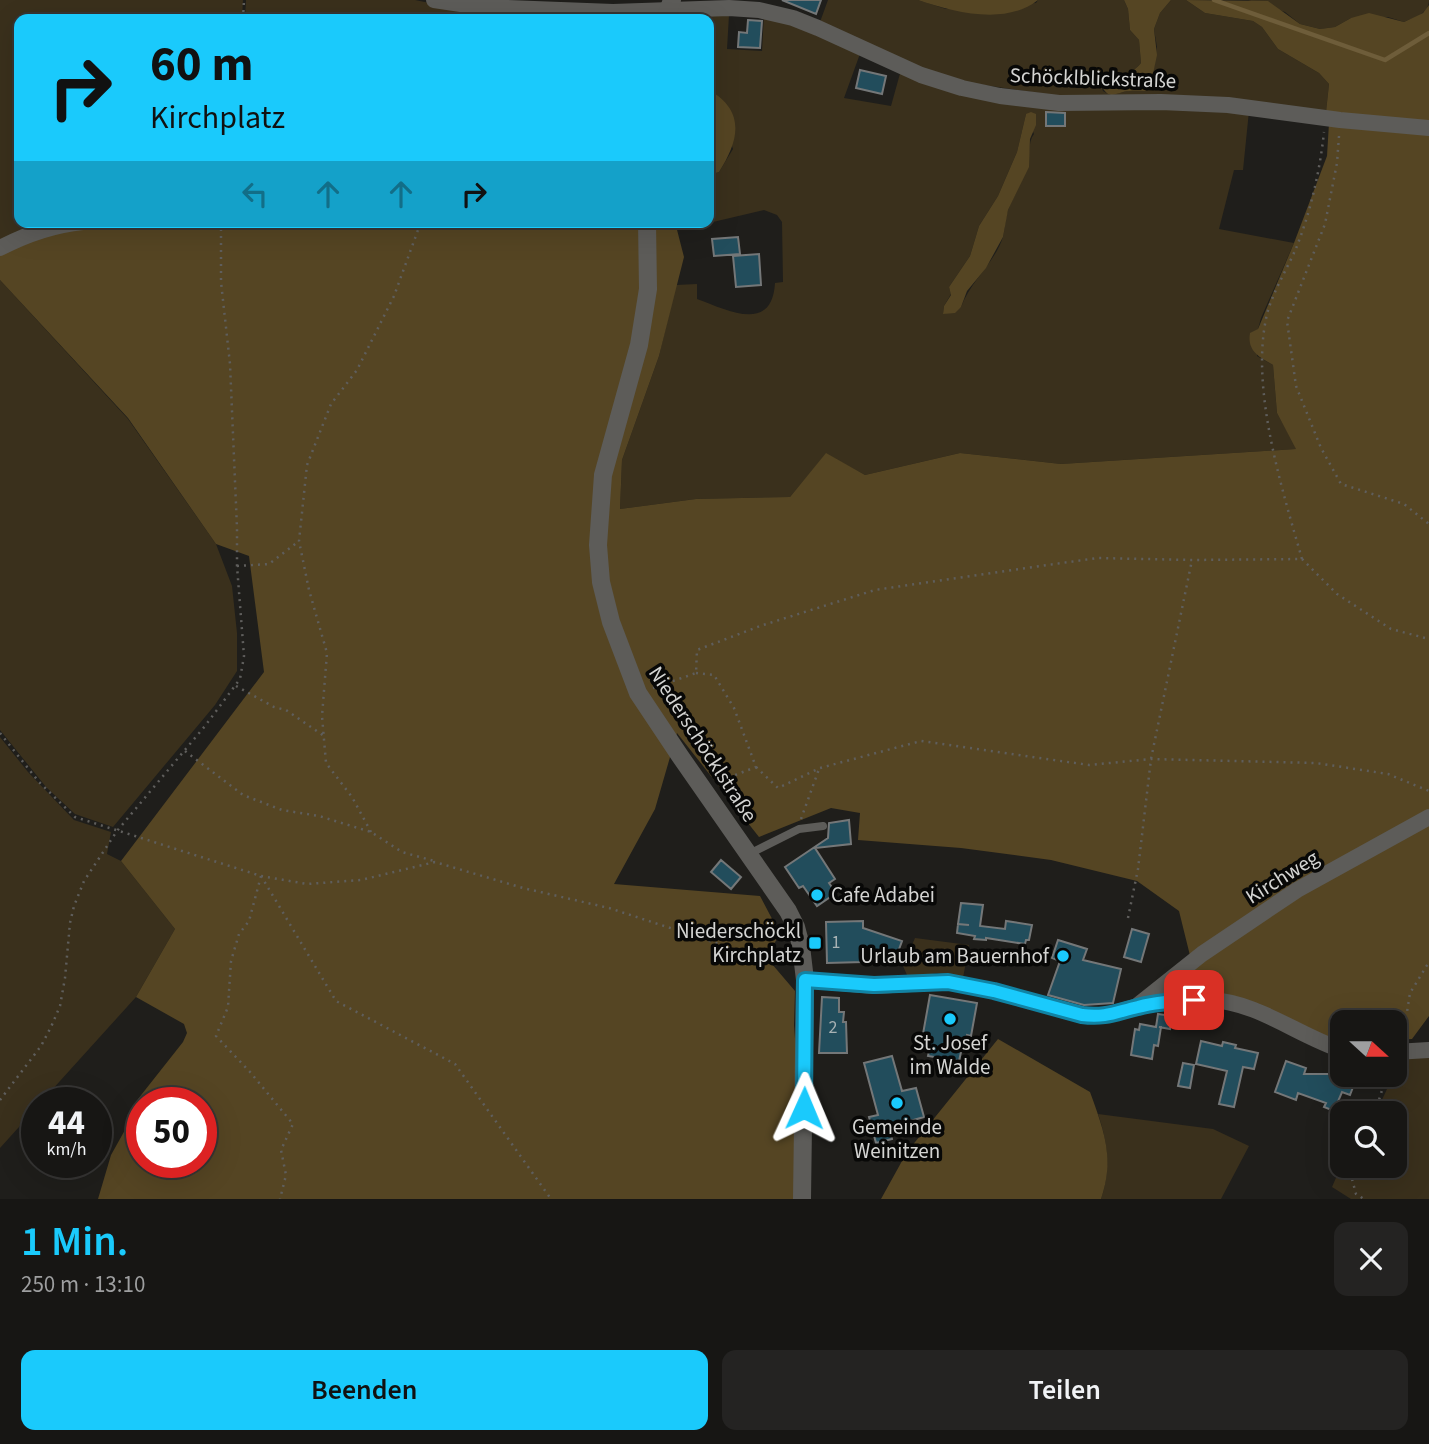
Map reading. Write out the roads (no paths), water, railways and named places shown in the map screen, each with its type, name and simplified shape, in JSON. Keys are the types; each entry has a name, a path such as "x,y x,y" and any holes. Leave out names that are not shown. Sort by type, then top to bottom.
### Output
{"main road":[{"name":"Niederschöcklstraße","path":"647,228 648,289 639,345 603,475 598,545 601,582 611,622 638,692 796,927 805,980 802,1199"}],"street":[{"name":"Schöcklblickstraße","path":"434,0 481,7 592,14"},
{"name":"Schöcklblickstraße","path":"620,14 729,8 776,14 818,28 921,75 1000,96 1059,103 1161,102 1228,105 1429,128"},
{"path":"0,248 24,235 46,228"},
{"name":"Kirchweg","path":"1136,1007 1202,954 1297,891 1429,817"},
{"path":"805,980 874,985 948,982 1096,1017 1175,1001 1213,1000 1251,1010 1330,1045"},
{"path":"1164,983 1167,993 1175,1001"},
{"path":"1407,1051 1429,1050"}],"lane":[{"path":"749,854 799,829 823,826"}],"waterway":[{"path":"1214,0 1385,60 1429,33"}],"place":[{"name":"Cafe Adabei","path":"817,895"},
{"name":"Niederschöckl Kirchplatz","path":"815,943"},
{"name":"Urlaub am Bauernhof","path":"1063,956"},
{"name":"St. Josef im Walde","path":"950,1019"},
{"name":"Gemeinde Weinitzen","path":"897,1103"}]}
